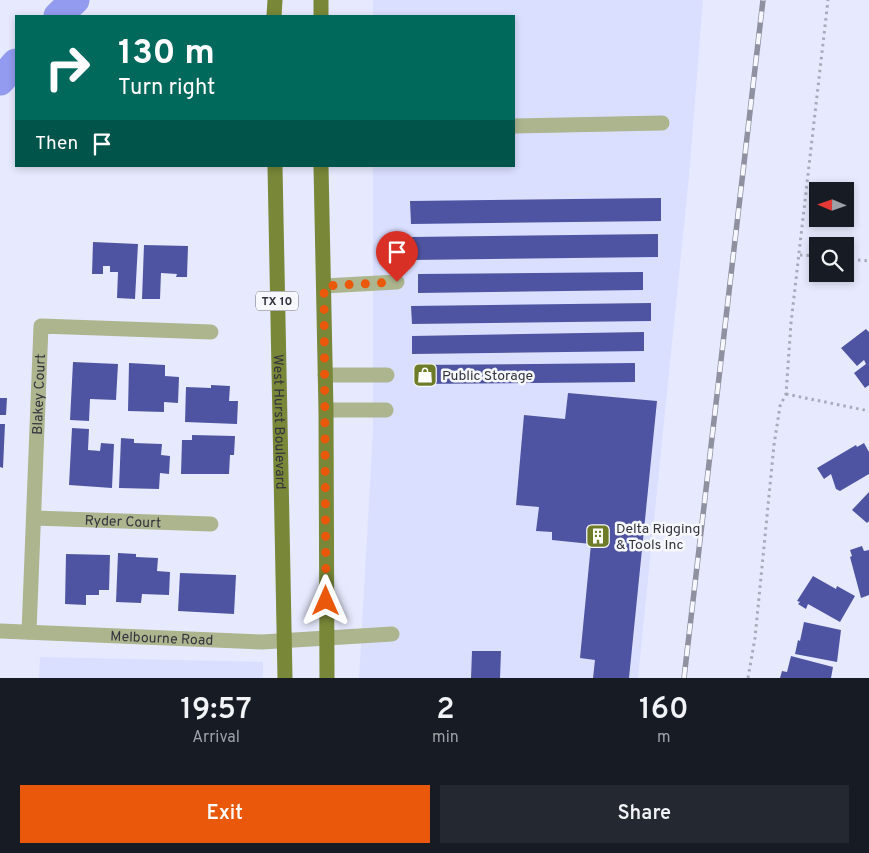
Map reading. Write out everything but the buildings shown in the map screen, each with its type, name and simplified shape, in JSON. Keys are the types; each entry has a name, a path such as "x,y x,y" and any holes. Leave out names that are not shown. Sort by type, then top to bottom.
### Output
{"main road":[{"path":"274,15 275,0"},
{"path":"321,0 321,15"},
{"name":"West Hurst Boulevard","path":"276,167 279,436 285,678"},
{"path":"321,167 326,410 327,678"}],"street":[{"path":"515,126 662,122"},
{"path":"324,286 397,282"},
{"name":"Blakey Court","path":"29,632 41,326 211,332"},
{"path":"325,376 387,375"},
{"path":"326,410 386,410"},
{"name":"Ryder Court","path":"34,518 211,524"},
{"name":"Melbourne Road","path":"0,631 257,642 392,634"}],"path":[{"path":"748,678 755,638 774,444 780,406 786,394 791,323 828,0"},
{"path":"800,255 809,256"},
{"path":"854,259 869,260"},
{"path":"786,394 869,411"}],"shaded area":[{"path":"373,0 703,0 689,176 638,678 359,678 373,431 373,167 515,167 515,15 373,15"},
{"path":"40,657 263,662 263,678 39,678"}],"waterway":[{"path":"59,15 75,0"},
{"path":"0,81 15,64"}],"railway":[{"path":"684,678 763,0"}],"place":[{"name":"Public Storage","path":"425,375"},
{"name":"Delta Rigging & Tools Inc","path":"598,536"}],"route":[{"path":"326,601 324,286 397,282"}]}
